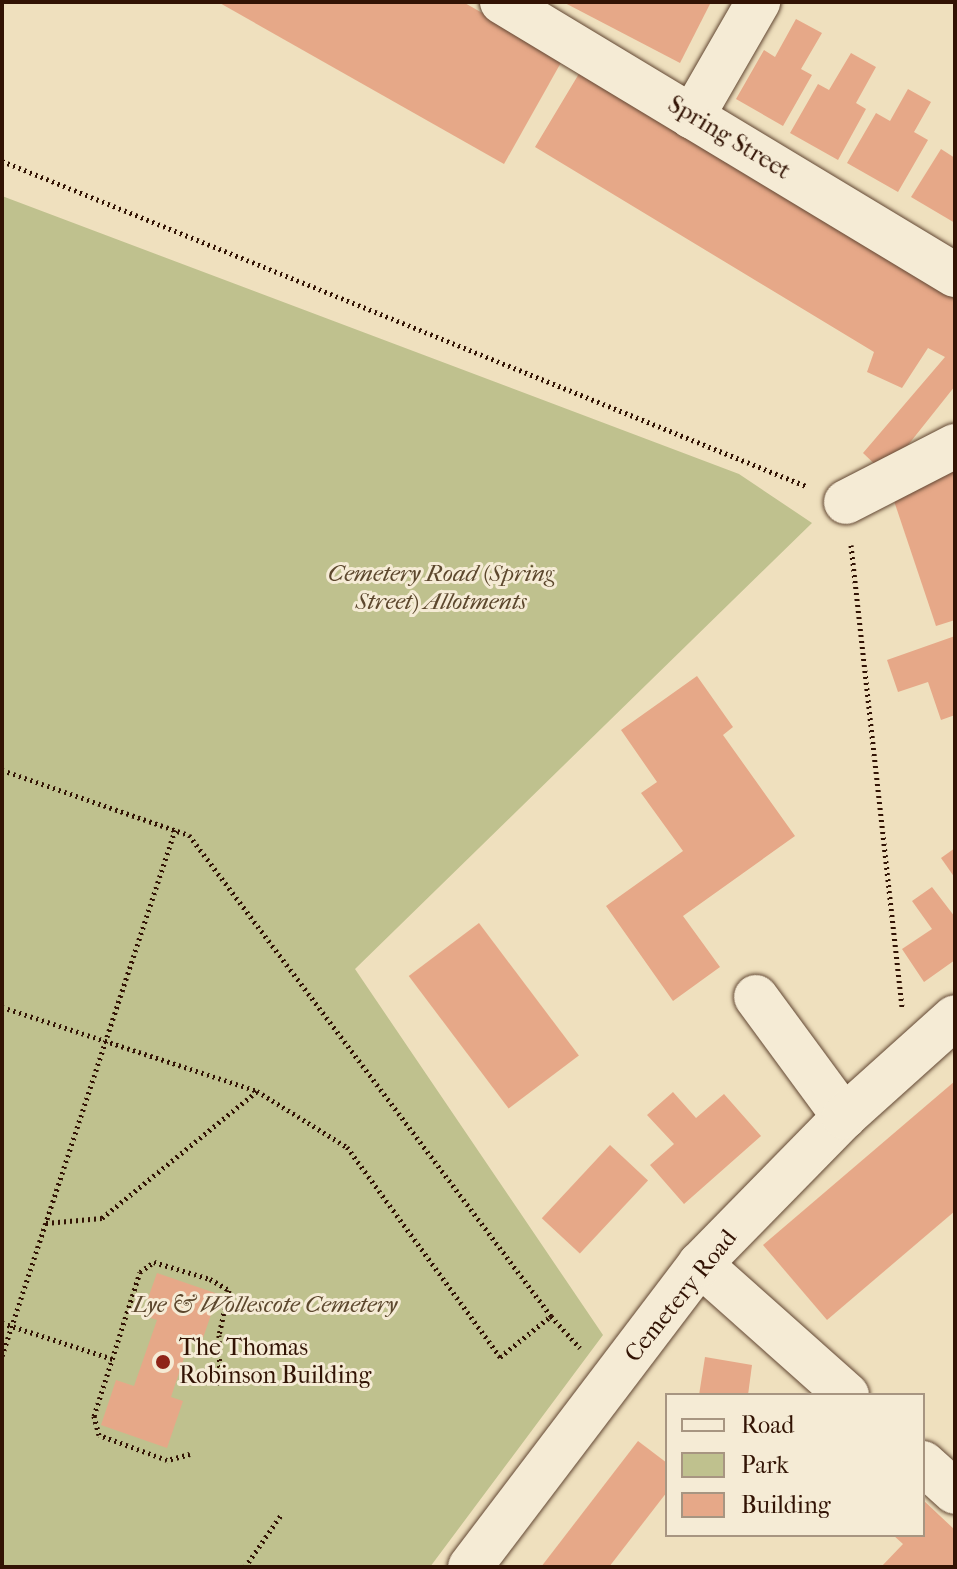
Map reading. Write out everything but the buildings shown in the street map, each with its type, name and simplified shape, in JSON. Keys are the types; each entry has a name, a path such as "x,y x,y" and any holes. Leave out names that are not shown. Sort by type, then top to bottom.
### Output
{"street":[{"name":"Spring Street","path":"502,2 955,275"},
{"path":"692,117 758,2"},
{"path":"846,502 955,446"},
{"path":"756,997 844,1117"},
{"name":"Cemetery Road","path":"470,1567 700,1264 844,1117 955,1017"},
{"path":"700,1264 845,1393"},
{"path":"925,1465 955,1492"}],"path":[{"path":"2,161 846,502 907,1059"},
{"path":"2,770 189,835 551,1316 591,1357"},
{"path":"2,1356 175,830"},
{"path":"2,1007 257,1091 347,1147 500,1357 551,1316"},
{"path":"46,1223 102,1218 257,1091"},
{"path":"190,1454 167,1460 99,1435 94,1416 140,1272 154,1262 210,1279 229,1290 219,1335 220,1385"},
{"path":"2,1323 113,1359"},
{"path":"245,1567 281,1515"}],"green space":[{"path":"2,196 739,474 812,523 355,969 603,1335 430,1567 2,1567"}],"place":[{"name":"The Thomas Robinson Building","path":"163,1362"}],"park label":[{"name":"Cemetery Road (Spring Street) Allotments","path":"441,588"},
{"name":"Lye & Wollescote Cemetery","path":"265,1305"}]}
